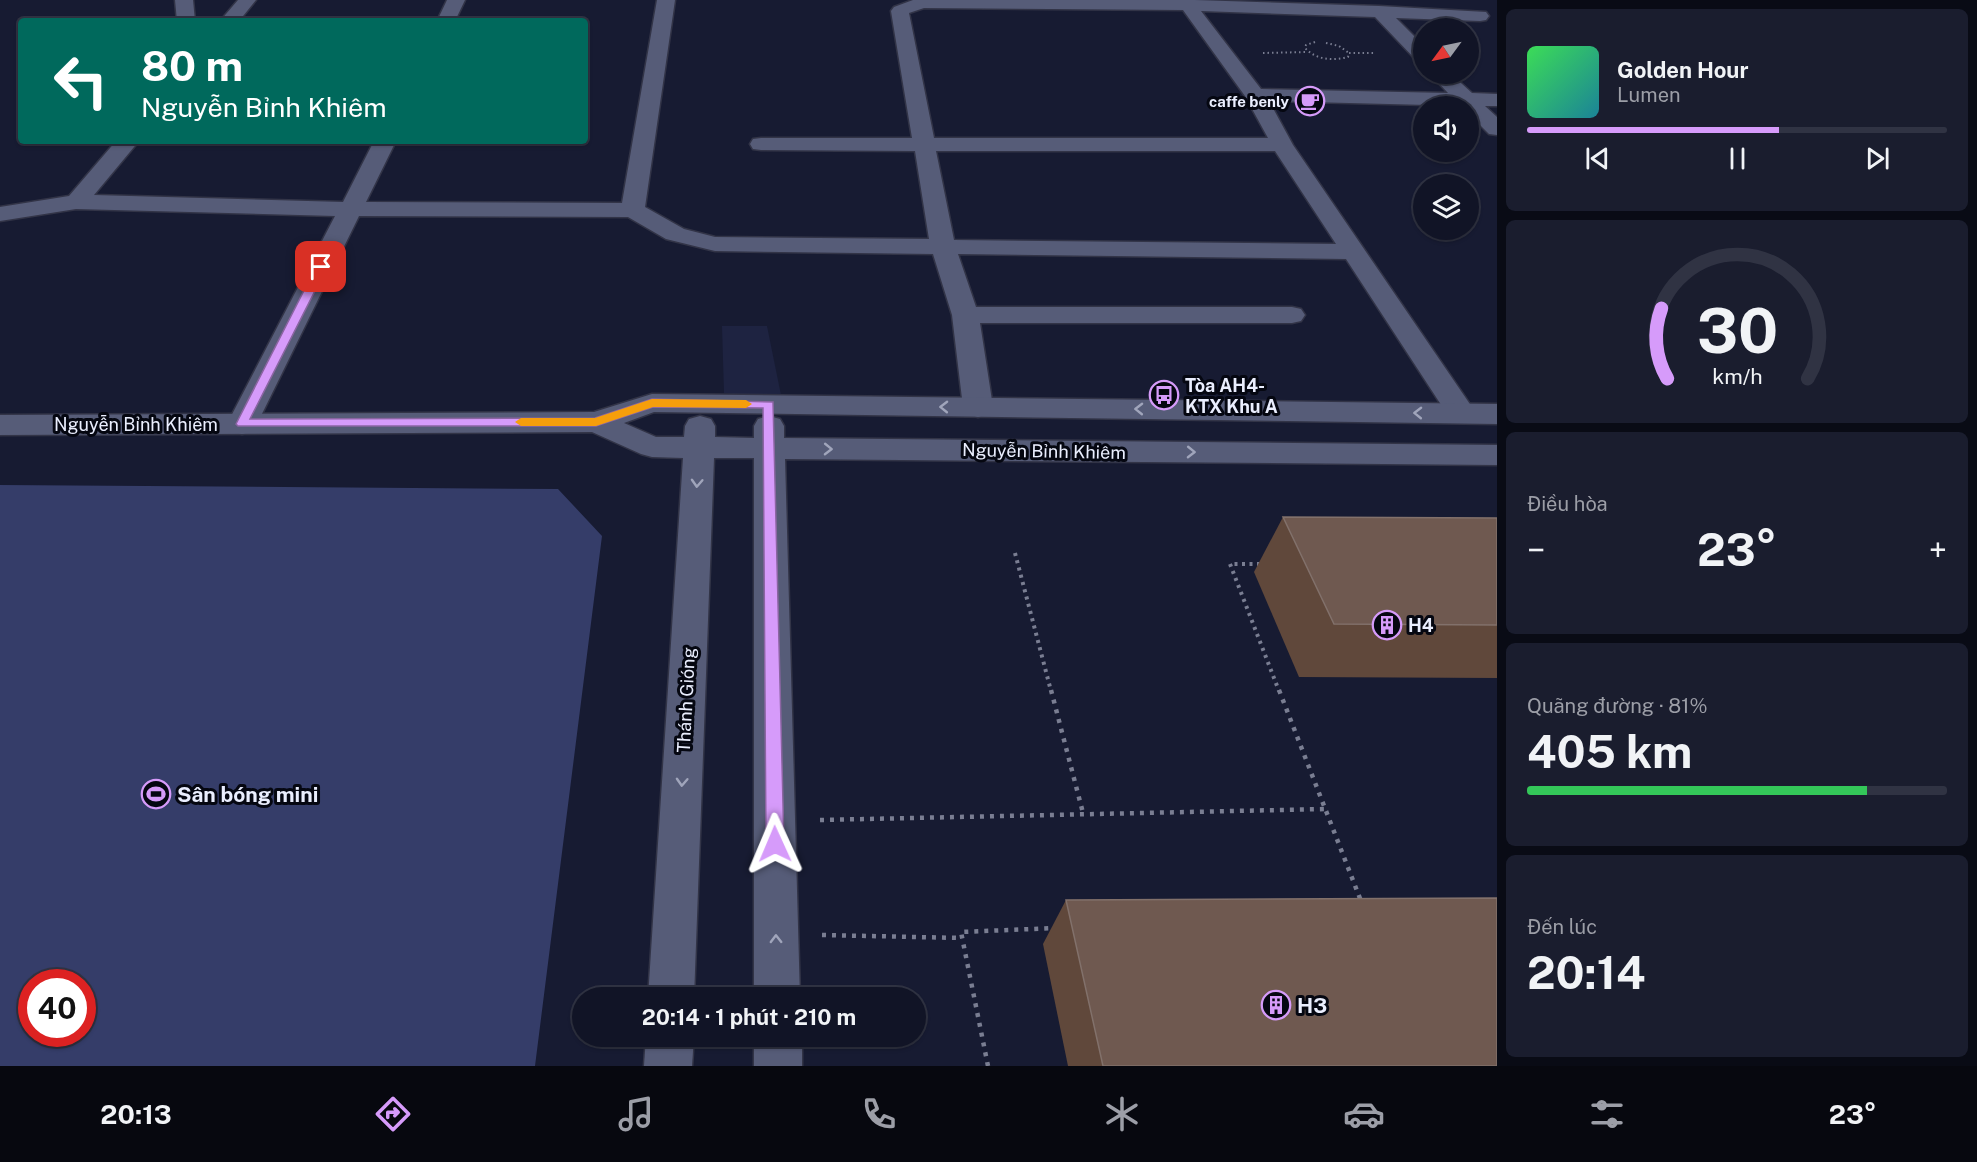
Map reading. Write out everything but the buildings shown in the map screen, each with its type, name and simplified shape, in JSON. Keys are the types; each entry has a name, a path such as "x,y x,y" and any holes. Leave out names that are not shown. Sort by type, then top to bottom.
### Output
{"street":[{"path":"184,0 186,18"},
{"path":"232,18 247,0"},
{"path":"447,18 456,0"},
{"path":"633,210 666,0"},
{"path":"1185,2 1255,95 1282,145 1461,413 1493,455"},
{"path":"978,407 965,315 943,247 900,12 924,3 1185,2 1480,16"},
{"path":"1379,11 1413,46"},
{"path":"1451,84 1465,96"},
{"path":"1255,95 1413,98"},
{"path":"1479,99 1497,100"},
{"path":"1479,110 1497,129"},
{"path":"76,202 125,144"},
{"path":"242,424 384,144"},
{"path":"761,144 1282,145"},
{"path":"0,214 76,202 351,209 633,210 675,234 715,244 1355,252"},
{"path":"965,315 1292,315"},
{"name":"Nguyễn Bỉnh Khiêm","path":"0,425 596,422 652,403 1497,414"},
{"name":"Thánh Gióng","path":"672,987 701,404"},
{"path":"769,405 777,987"},
{"name":"Nguyễn Bỉnh Khiêm","path":"596,422 652,447 1493,455"},
{"path":"668,1066 669,1047"},
{"path":"778,1047 778,1066"}],"path":[{"path":"1312,43 1330,43 1349,53 1348,57 1342,59 1324,58 1307,52 1305,48 1312,43"},
{"path":"1015,553 1083,813"},
{"path":"1264,564 1230,564 1364,908"},
{"path":"775,821 1326,808"},
{"path":"988,1066 961,932 1062,928"},
{"path":"776,934 962,938"}],"shaded area":[{"path":"722,326 767,326 782,400 724,393"},
{"path":"0,485 558,489 602,536 535,1066 0,1066"}],"slow traffic":[{"path":"521,422 596,422 652,403 746,404"}],"place":[{"name":"caffe benly","path":"1310,101"},
{"name":"Tòa AH4- KTX Khu A","path":"1164,395"},
{"name":"H4","path":"1387,625"},
{"name":"Sân bóng mini","path":"156,794"},
{"name":"H3","path":"1276,1005"}],"route":[{"path":"321,267 242,424 596,422 652,403 769,405 775,844"}]}
